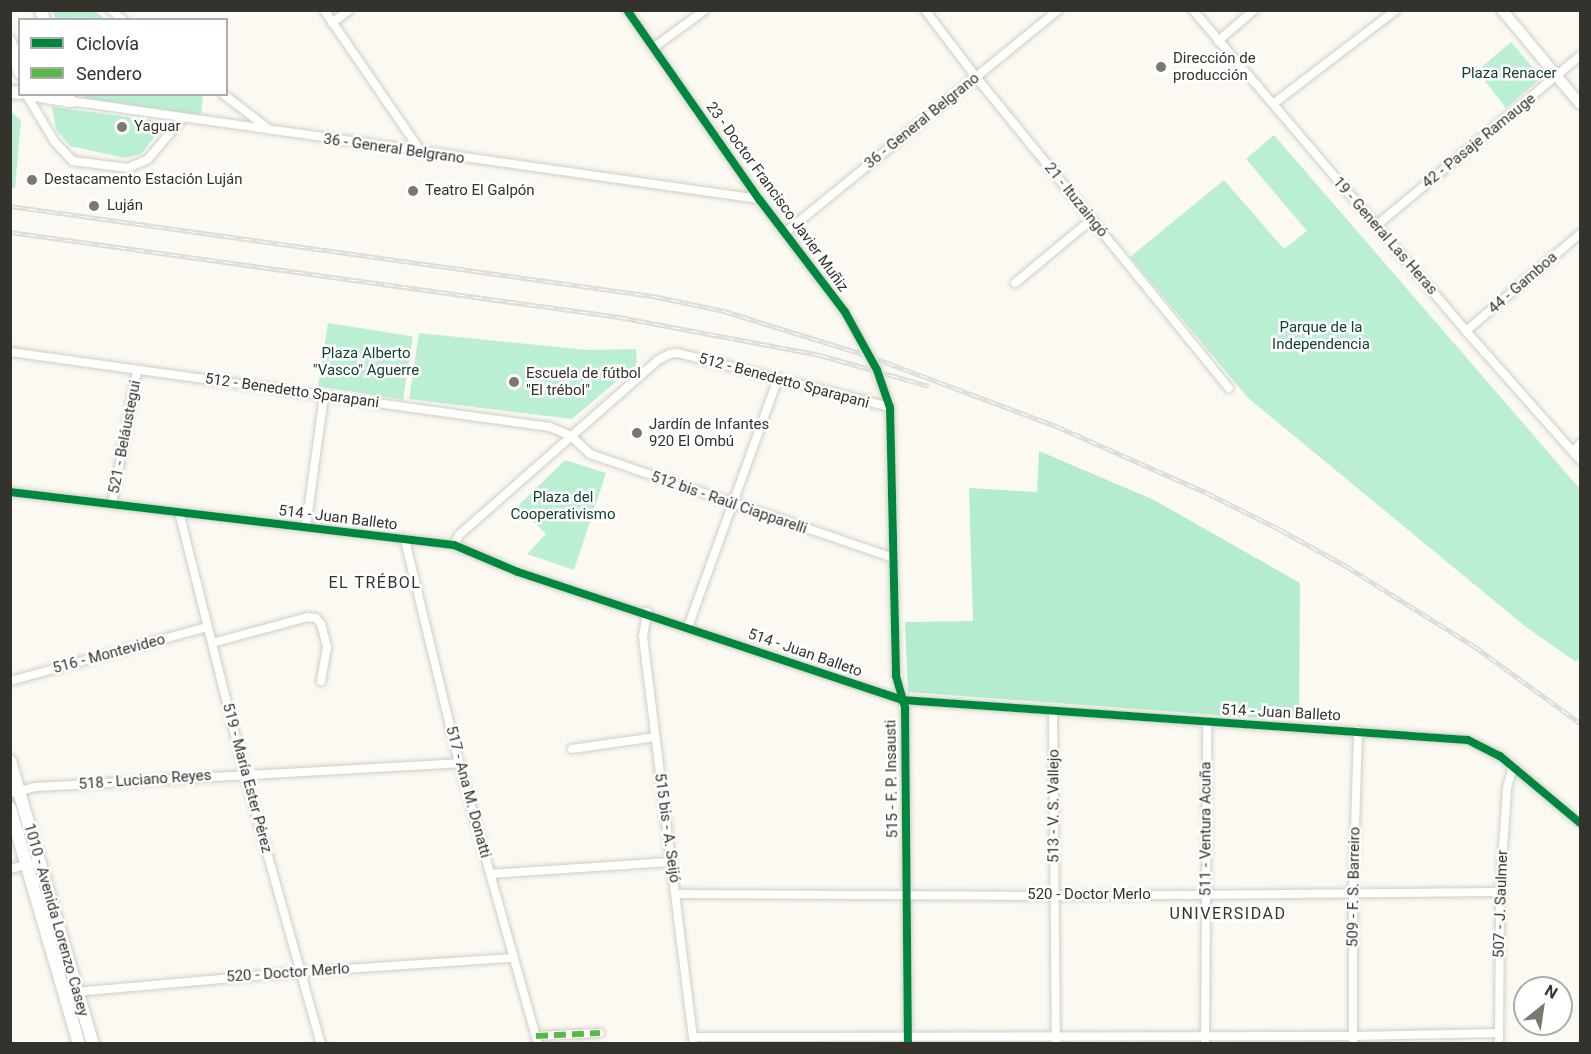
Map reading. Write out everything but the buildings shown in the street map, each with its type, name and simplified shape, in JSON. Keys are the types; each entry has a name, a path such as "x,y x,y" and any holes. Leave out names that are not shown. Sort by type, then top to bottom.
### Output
{"main road":[{"path":"10,40 18,66"},
{"name":"36 - General Belgrano","path":"48,96 69,98"},
{"name":"1010 - Avenida Lorenzo Casey","path":"10,761 14,791 39,861 93,1044"},
{"name":"1010 - Avenida Lorenzo Casey","path":"10,808 79,1044"}],"street":[{"path":"324,10 422,153"},
{"path":"332,22 349,10"},
{"name":"23 - Doctor Francisco Javier Muñiz","path":"627,10 759,199 786,232 856,329 877,370 890,407"},
{"path":"653,48 705,10"},
{"name":"21 - Ituzaingó","path":"925,10 976,77 1229,388"},
{"name":"36 - General Belgrano","path":"786,232 1058,10"},
{"name":"19 - General Las Heras","path":"1193,10 1466,331 1581,460"},
{"path":"1218,41 1254,10"},
{"path":"1273,104 1396,10"},
{"path":"1502,10 1581,104"},
{"name":"42 - Pasaje Ramauge","path":"1377,225 1581,56"},
{"path":"29,96 56,142 73,161 128,168 148,159 182,119"},
{"path":"226,96 272,132"},
{"name":"36 - General Belgrano","path":"69,98 182,119 759,199"},
{"path":"1015,283 1092,219"},
{"name":"44 - Gamboa","path":"1466,331 1581,234"},
{"name":"512 - Benedetto Sparapani","path":"10,352 550,427 572,436 657,360 678,353 890,407"},
{"name":"521 - Beláustegui","path":"112,504 137,370"},
{"path":"688,627 778,379"},
{"path":"306,527 324,396"},
{"name":"515 - F. P. Insausti","path":"890,407 896,676 905,708 908,1041"},
{"path":"454,545 459,535 572,436"},
{"name":"512 bis - Raúl Ciapparelli","path":"572,436 590,454 894,558"},
{"path":"1573,451 1581,444"},
{"name":"514 - Juan Balleto","path":"10,492 454,545 519,572 647,612 902,700 1468,740 1488,749 1513,766 1581,823"},
{"name":"519 - María Ester Pérez","path":"180,512 245,774 321,1044"},
{"name":"517 - Ana M. Donatti","path":"405,540 459,763 537,1040"},
{"name":"515 bis - A. Seijó","path":"647,612 643,637 694,1040"},
{"path":"212,643 308,617 316,618 321,624 327,647 321,681"},
{"name":"516 - Montevideo","path":"10,681 208,627"},
{"name":"513 - V. S. Vallejo","path":"1053,712 1056,1040"},
{"name":"511 - Ventura Acuña","path":"1205,1039 1207,723"},
{"name":"509 - F. S. Barreiro","path":"1353,1040 1353,891 1358,731"},
{"path":"572,749 655,737"},
{"name":"518 - Luciano Reyes","path":"14,791 245,774 459,763"},
{"name":"507 - J. Saulmer","path":"1499,1044 1500,892 1507,788 1513,766"},
{"path":"10,868 39,861"},
{"path":"490,874 670,862"},
{"name":"520 - Doctor Merlo","path":"677,894 1055,896 1353,891 1500,892"},
{"name":"520 - Doctor Merlo","path":"64,993 77,990 300,972 513,958"},
{"path":"537,1040 600,1033"},
{"path":"694,1040 1353,1040 1499,1033"}],"green space":[{"path":"52,11 94,11 104,18 56,18"},
{"name":"Plaza Renacer","path":"1511,42 1538,74 1539,80 1506,108 1477,71"},
{"path":"84,96 203,96 201,116 85,98"},
{"path":"52,107 166,122 141,154 125,158 70,146 56,129"},
{"path":"10,111 21,120 15,188 11,188"},
{"name":"Parque de la Independencia","path":"1274,135 1580,489 1580,658 1576,662 1526,627 1248,398 1130,257 1224,180 1284,249 1307,231 1246,159"},
{"name":"Plaza Alberto \"Vasco\" Aguerre","path":"328,323 413,336 403,400 318,386"},
{"name":"Escuela de fútbol \"El trébol\"","path":"419,333 588,350 636,349 637,364 572,419 409,399"},
{"path":"1039,451 1154,500 1300,583 1299,721 908,692 905,622 973,621 969,488 1037,492"},
{"name":"Plaza del Cooperativismo","path":"565,460 606,473 574,570 527,554 546,534 518,506"}],"railway":[{"path":"10,206 653,296 724,311 869,356 1056,426 1207,493 1279,529 1346,566 1474,646 1580,723"},
{"path":"10,232 619,317 820,355 929,386"}],"marked path":[{"path":"536,1036 600,1033"}],"cycle path":[{"path":"627,10 759,199 845,312 877,370 890,407 896,676 905,708 908,1044"},
{"path":"10,492 454,545 518,572 902,700 1468,740 1500,756 1580,823"}],"place":[{"name":"Dirección de producción","path":"1161,67"},
{"name":"Yaguar","path":"122,127"},
{"name":"Destacamento Estación Luján","path":"32,180"},
{"name":"Teatro El Galpón","path":"413,191"},
{"name":"Luján","path":"94,206"},
{"name":"Escuela de fútbol \"El trébol\"","path":"514,382"},
{"name":"Jardín de Infantes 920 El Ombú","path":"637,433"}],"district":[{"name":"EL TRÉBOL","path":"375,583"},
{"name":"UNIVERSIDAD","path":"1228,914"}]}
